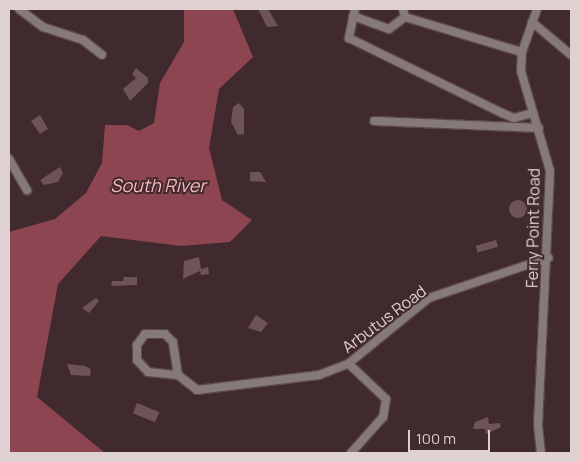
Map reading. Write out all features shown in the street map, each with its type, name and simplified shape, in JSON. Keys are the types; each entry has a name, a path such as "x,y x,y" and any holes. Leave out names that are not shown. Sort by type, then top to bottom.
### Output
{"street":[{"path":"19,9 43,27 83,40 102,55"},
{"path":"403,9 405,17"},
{"name":"Ferry Point Road","path":"537,9 522,52 521,71 550,171 548,258 538,425 541,453"},
{"path":"405,17 389,29 354,12 349,38 514,118 532,113"},
{"path":"405,17 522,52"},
{"path":"532,22 571,55"},
{"path":"374,121 539,128"},
{"path":"9,159 27,190"},
{"name":"Arbutus Road","path":"178,375 197,390 319,375 349,364 429,298 548,258"},
{"path":"145,334 165,334 173,342 178,375 148,372 137,360 137,345 145,334"},
{"path":"349,364 382,393 385,412 351,453"}],"water":[{"name":"South River","path":"184,9 233,9 253,57 219,89 209,148 222,200 252,220 230,242 181,246 101,236 58,284 37,397 105,453 9,453 9,232 55,219 86,193 102,163 105,125 127,125 139,131 154,123 160,83 184,42"}],"building":[{"path":"258,9 268,9 278,26 267,27"},
{"path":"136,68 148,78 148,83 130,101 123,89 136,78 132,74"},
{"path":"239,103 244,109 244,134 238,135 231,122 233,107"},
{"path":"40,115 48,129 40,134 31,121"},
{"path":"60,167 63,173 58,182 44,185 40,180"},
{"path":"250,172 260,172 266,182 250,181"},
{"path":"514,200 522,200 527,205 525,216 514,218 509,213 509,205"},
{"path":"496,240 498,247 478,253 476,246"},
{"path":"199,257 201,269 208,267 209,274 201,275 200,271 183,279 184,261"},
{"path":"124,277 137,277 137,285 111,286 112,281 123,281"},
{"path":"96,298 99,301 89,313 82,308"},
{"path":"256,315 268,323 261,332 248,328"},
{"path":"67,364 85,366 91,369 90,376 71,375"},
{"path":"137,403 159,412 155,422 133,413"},
{"path":"488,417 489,424 500,423 501,427 486,434 485,429 473,429 475,422"}]}
